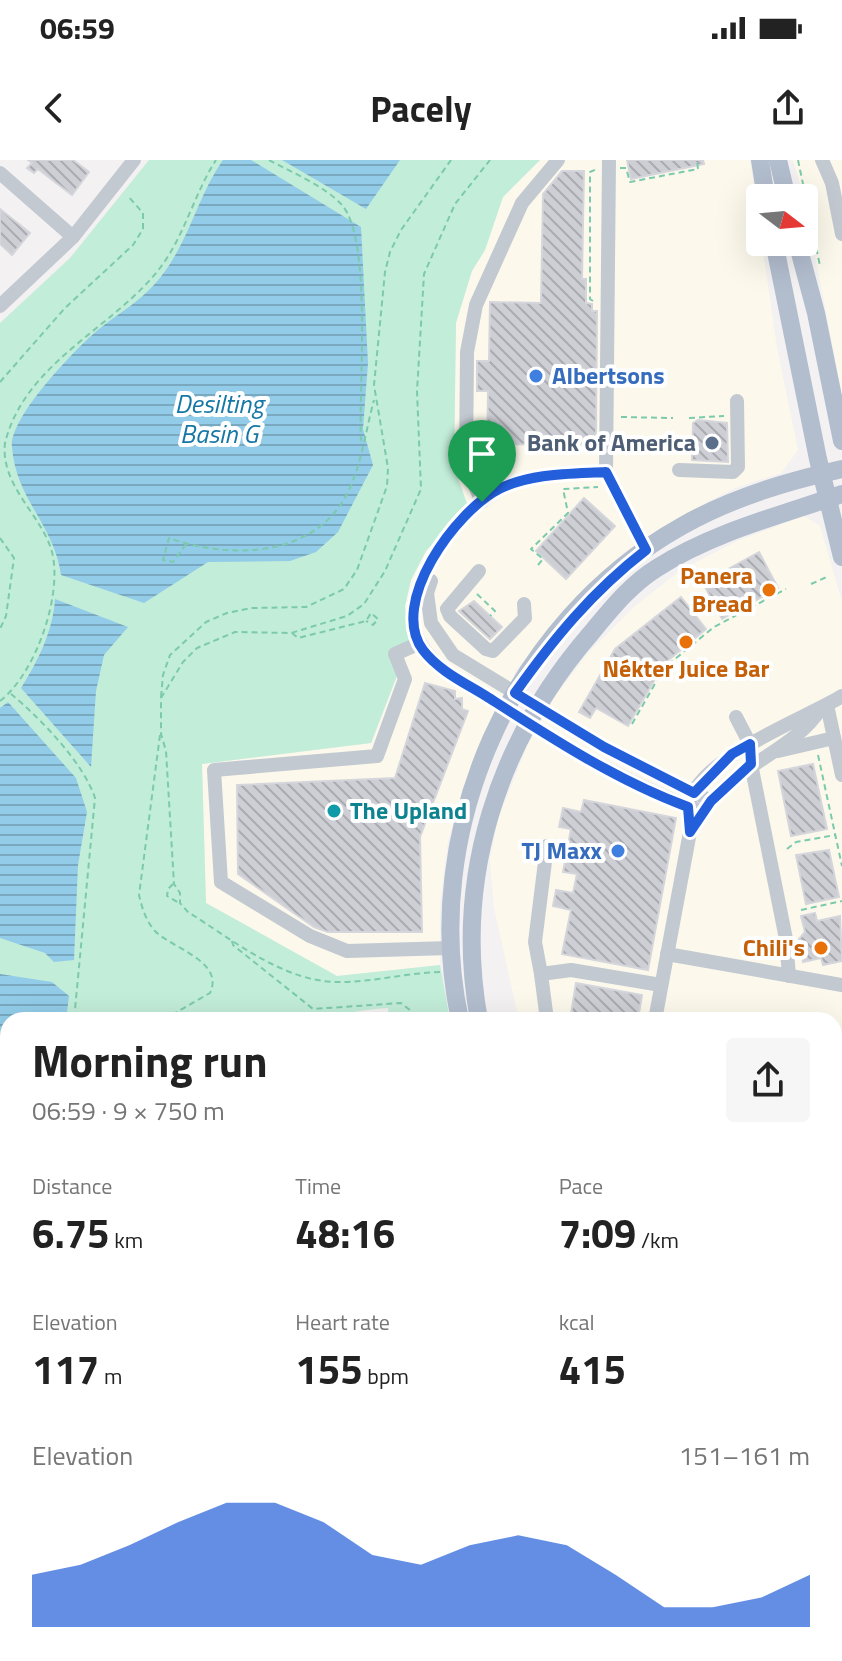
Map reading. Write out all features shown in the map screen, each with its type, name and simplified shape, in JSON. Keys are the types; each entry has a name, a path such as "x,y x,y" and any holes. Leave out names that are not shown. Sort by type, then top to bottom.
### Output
{"main road":[{"path":"760,160 764,184"},
{"path":"778,160 784,184"},
{"path":"777,256 821,474 834,497 842,557"},
{"path":"801,256 816,313 842,441"},
{"path":"459,1012 450,948 453,864 462,819 477,775 511,701 574,615 604,583 646,550 715,509 842,469"},
{"path":"478,1012 471,946 477,863 498,783 532,714 576,650 623,596 653,570 721,533 834,497"}],"street":[{"path":"0,306 73,237 134,160"},
{"path":"482,502 466,465 467,352 476,305 522,203 558,160"},
{"path":"615,164 605,480 646,550"},
{"path":"824,168 832,183 840,228"},
{"path":"0,173 73,237"},
{"path":"679,470 733,472 738,467 737,401"},
{"path":"605,480 533,478 498,489 433,555 414,605 413,625 420,643 440,667 604,747 691,800 707,806"},
{"path":"449,536 427,593 431,623 453,655 511,701"},
{"path":"479,571 447,609 450,616 486,649 493,651 499,648 525,618 524,604"},
{"path":"420,643 395,654 405,679 377,756 214,770 221,882 310,936 347,951 450,948"},
{"path":"656,1012 690,832 691,800 732,754 842,696"},
{"path":"824,707 842,775"},
{"path":"690,832 707,806 751,764 811,724 824,707"},
{"path":"736,717 750,744 751,764 786,939 789,976"},
{"path":"766,754 834,738"},
{"path":"546,1012 535,942 547,846"},
{"path":"667,954 842,985"},
{"path":"541,974 571,970 661,985"}],"path":[{"path":"0,701 11,693 32,659 47,621 54,573 52,551 14,489 6,467 4,447 10,428 45,377 94,326 145,286 162,266 216,160"},
{"path":"269,160 340,203 353,227 363,339 361,447"},
{"path":"186,544 173,562 163,560 169,538 219,551 263,549 292,543 318,530 335,513 348,493 375,399 382,292 390,252 426,190 451,160"},
{"path":"161,698 183,662 197,648 216,638 235,632 291,633 347,616 364,604 409,520 421,489 417,403 421,288 455,204 490,160"},
{"path":"615,164 626,168 630,182 698,169 697,160"},
{"path":"0,382 65,308 123,257 139,238 143,213 128,196"},
{"path":"177,1012 210,993 214,982 209,969 200,961 157,933 141,907 139,895 161,734 163,675 170,655 206,622 251,608 306,607 335,595 351,580 372,535 387,486 388,468 375,399"},
{"path":"689,418 729,416"},
{"path":"616,417 673,418"},
{"path":"538,565 543,559 531,549 568,513 563,489 605,480"},
{"path":"0,538 14,558 6,616 0,629"},
{"path":"811,584 829,576"},
{"path":"470,588 495,611 490,616"},
{"path":"632,724 664,668 714,627 786,589"},
{"path":"291,633 298,638 366,621"},
{"path":"11,693 31,709 83,773 95,798 75,1012"},
{"path":"161,734 166,751 174,884 180,893 180,903"},
{"path":"821,764 842,866"},
{"path":"787,849 796,842 836,835"},
{"path":"174,884 168,889 167,896 232,939 280,967 311,980 356,981 440,972"},
{"path":"801,910 842,901"},
{"path":"232,939 233,945 313,1009 401,1003 411,1012"}],"shaded area":[{"path":"540,160 750,160 753,184 746,184 746,256 764,256 777,348 798,450 781,473 735,488 623,553 584,588 517,669 466,784 448,841 440,904 440,965 337,976 206,903 202,764 372,743 410,642 405,606 411,580 426,551 444,530 463,490 454,468 456,323 472,271 485,250 503,197"},
{"path":"793,160 842,160 842,395 815,256 818,256 818,184 800,184"},
{"path":"804,516 820,526 842,602 842,1012 517,1012 494,908 490,859 498,819 527,746 556,695 587,654 634,607 681,570 737,541"}],"green space":[{"path":"149,160 540,160 503,197 485,250 472,271 456,323 454,468 468,506 426,551 411,580 405,606 410,642 371,743 202,764 206,903 337,976 440,965 449,1012 388,1012 388,1008 356,1012 0,1012 0,323 70,258"}],"water":[{"name":"Desilting Basin G","path":"223,160 251,160 361,227 368,363 363,429 373,465 338,532 316,552 290,561 208,562 144,603 61,575 51,541 20,482 12,447 14,435 30,405 69,357 162,276"},
{"path":"282,160 400,160 366,209"},
{"path":"55,599 128,627 104,655 96,691 91,767 21,688 44,645"},
{"path":"8,702 76,778 87,812 78,865 74,960 54,962 45,953 0,938 0,708"},
{"path":"0,974 52,982 69,996 67,1012 0,1012"}],"building":[{"path":"28,160 73,160 89,172 72,195 38,169 34,173 27,168 32,163"},
{"path":"627,160 703,160 704,164 631,179"},
{"name":"Albertsons","path":"562,171 584,171 582,279 586,279 586,303 592,304 592,311 597,311 596,439 589,439 589,445 487,444 488,391 477,391 477,361 489,361 490,302 541,303 543,194"},
{"path":"0,209 30,233 12,255 0,244"},
{"name":"Bank of America","path":"698,420 727,423 728,462 692,460 693,423"},
{"path":"584,498 615,526 566,579 536,551"},
{"path":"759,552 778,588 722,619 703,583"},
{"path":"681,597 706,629 654,672 658,674 628,726 596,708 590,718 579,712 615,649"},
{"path":"474,601 502,627 490,639 459,611"},
{"name":"The Upland","path":"425,683 455,691 455,699 462,698 462,709 468,711 420,837 422,932 328,932 314,927 238,874 237,785 395,778"},
{"path":"813,764 827,829 791,836 778,771"},
{"path":"584,800 676,818 648,970 562,954 571,910 553,906 556,890 573,893 577,874 563,872 571,829 559,827 563,808 581,812"},
{"path":"829,850 839,897 806,904 796,855"},
{"name":"Chili's","path":"815,913 817,921 840,916 842,961 823,965 821,958 803,962 799,939 805,932 801,916"},
{"path":"576,983 642,995 639,1012 571,1012"}],"place":[{"name":"Albertsons","path":"536,376"},
{"name":"Bank of America","path":"712,443"},
{"name":"Panera Bread","path":"769,590"},
{"name":"Nékter Juice Bar","path":"686,642"},
{"name":"The Upland","path":"334,811"},
{"name":"TJ Maxx","path":"618,851"},
{"name":"Chili's","path":"821,948"}],"route":[{"path":"606,472 646,550 604,583 574,615 515,693 604,747 694,793 732,754 750,744 751,764 711,801 690,832 688,807 660,796 543,732 440,667 422,648 413,625 420,584 433,555 482,502 498,489 533,478 606,472"}]}
